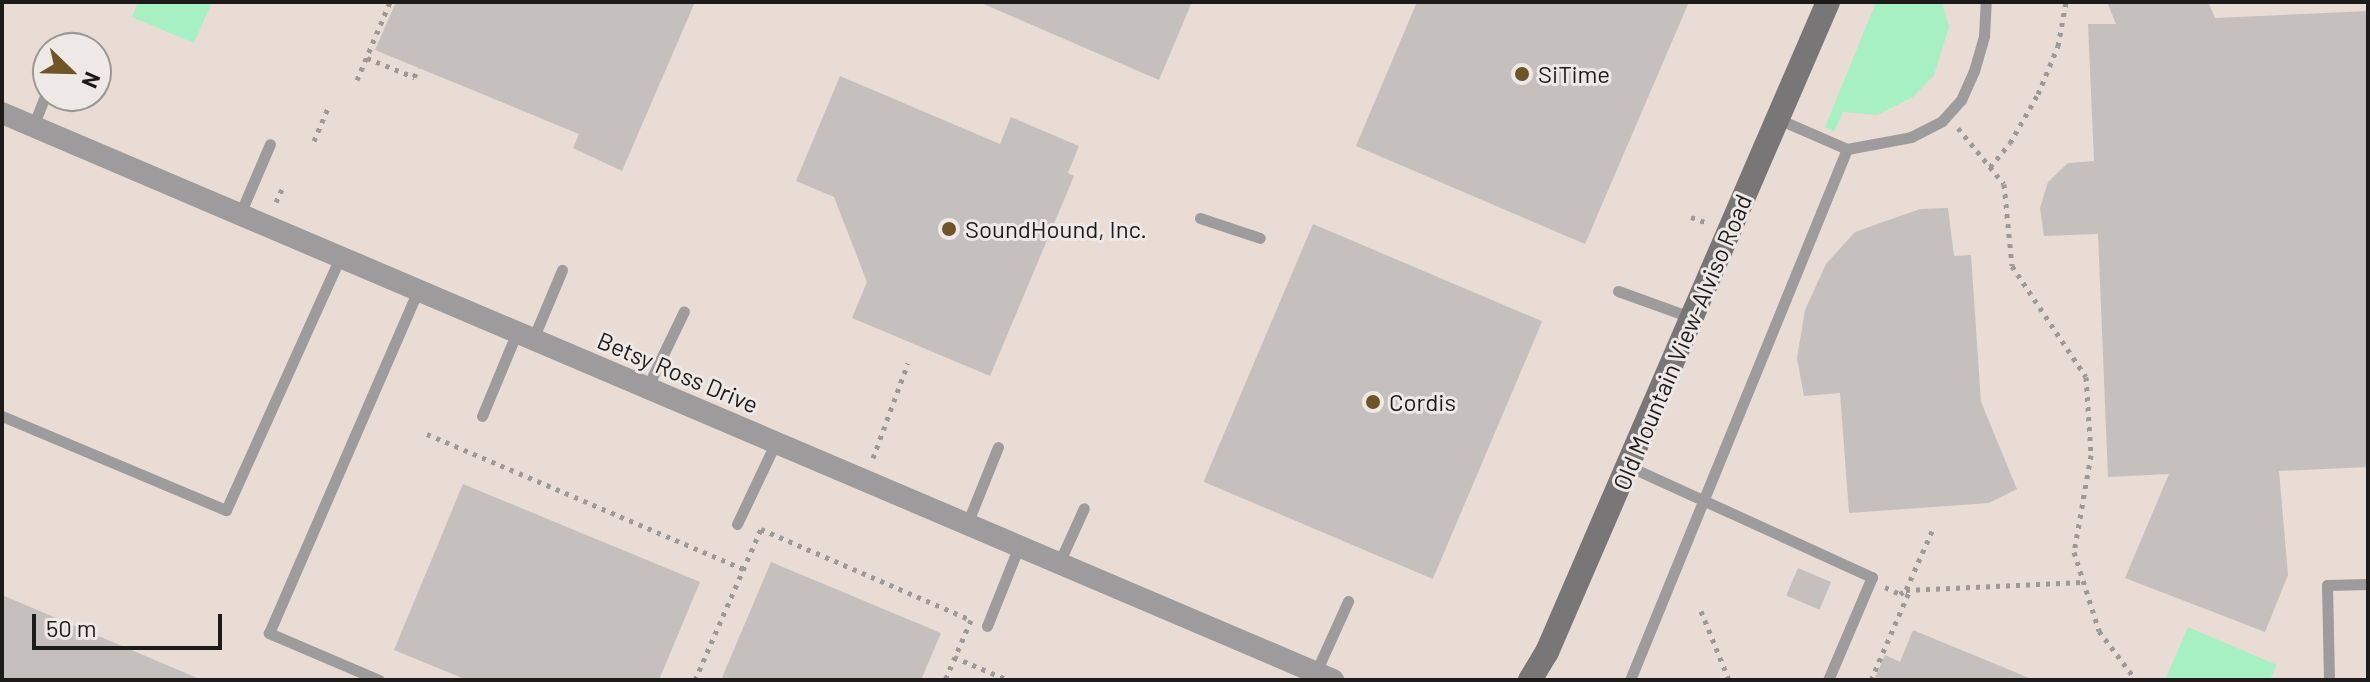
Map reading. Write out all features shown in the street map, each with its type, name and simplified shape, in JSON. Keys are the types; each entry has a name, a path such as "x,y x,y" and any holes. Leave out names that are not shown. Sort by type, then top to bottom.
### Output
{"street":[{"name":"Old Mountain View-Alviso Road","path":"1530,680 1547,652 1828,2"},
{"name":"Betsy Ross Drive","path":"2,113 1324,676"}],"lane":[{"path":"1778,119 1847,149 1911,137 1947,115 1961,100 1974,71 1984,36 1986,2"},
{"path":"33,126 39,112"},
{"path":"240,214 270,144"},
{"path":"1630,680 1847,149"},
{"path":"1200,218 1260,238"},
{"path":"2,416 226,510 340,257"},
{"path":"482,416 562,270"},
{"path":"379,680 269,633 418,290"},
{"path":"1618,291 1693,319"},
{"path":"647,388 684,311"},
{"path":"737,524 776,442"},
{"path":"967,524 998,447"},
{"path":"1628,466 1872,577 1828,680"},
{"path":"1059,563 1084,508"},
{"path":"987,626 1019,546"},
{"path":"2329,680 2327,585 2368,584"},
{"path":"1324,676 1348,601"}],"path":[{"path":"357,80 390,2"},
{"path":"1990,167 2010,143 2038,94 2058,46 2066,2"},
{"path":"367,58 414,77 419,68"},
{"path":"314,141 329,106"},
{"path":"1947,115 2004,184 2012,266 2086,377 2091,455 2074,552 2099,631 2136,680"},
{"path":"276,202 283,187"},
{"path":"1691,217 1705,222"},
{"path":"873,458 908,363"},
{"path":"427,434 743,569"},
{"path":"695,680 761,529 971,620 945,680"},
{"path":"1932,531 1906,590 2083,582"},
{"path":"1871,680 1910,590"},
{"path":"1701,611 1729,680"},
{"path":"954,657 1008,680"}],"shaded area":[{"path":"2,2 2368,2 2368,680 2,680"}],"green space":[{"path":"138,2 212,2 194,43 132,17"},
{"path":"1876,2 1942,2 1949,27 1934,75 1913,97 1877,115 1843,112 1834,132 1825,127"},
{"path":"2188,627 2277,665 2270,680 2165,680"}],"building":[{"path":"396,2 695,2 622,171 573,148 579,134 375,50"},
{"path":"979,2 1192,2 1159,80"},
{"name":"SiTime","path":"1417,2 1689,2 1585,244 1356,146"},
{"path":"2107,2 2208,2 2215,18 2368,11 2368,467 2279,471 2288,575 2265,632 2125,578 2169,474 2108,477 2098,234 2044,236 2040,208 2048,182 2068,163 2094,161 2088,24 2116,24"},
{"name":"SoundHound, Inc.","path":"840,76 1000,144 1011,117 1079,146 1068,173 1074,176 990,376 852,318 867,282 834,197 796,181"},
{"path":"1948,208 1954,256 1971,255 1981,402 2017,489 1989,503 1849,513 1840,393 1804,396 1797,358 1805,310 1826,264 1855,232 1920,209"},
{"name":"Cordis","path":"1313,224 1542,321 1433,579 1204,482"},
{"path":"463,484 700,582 659,680 467,680 394,650"},
{"path":"771,562 941,633 921,680 721,680"},
{"path":"1798,568 1831,582 1819,610 1786,596"},
{"path":"2,595 202,680 2,680"},
{"path":"1913,630 2034,680 1874,680 1885,655 1900,662"}],"place":[{"name":"SiTime","path":"1522,74"},
{"name":"SoundHound, Inc.","path":"949,229"},
{"name":"Cordis","path":"1373,402"}]}
